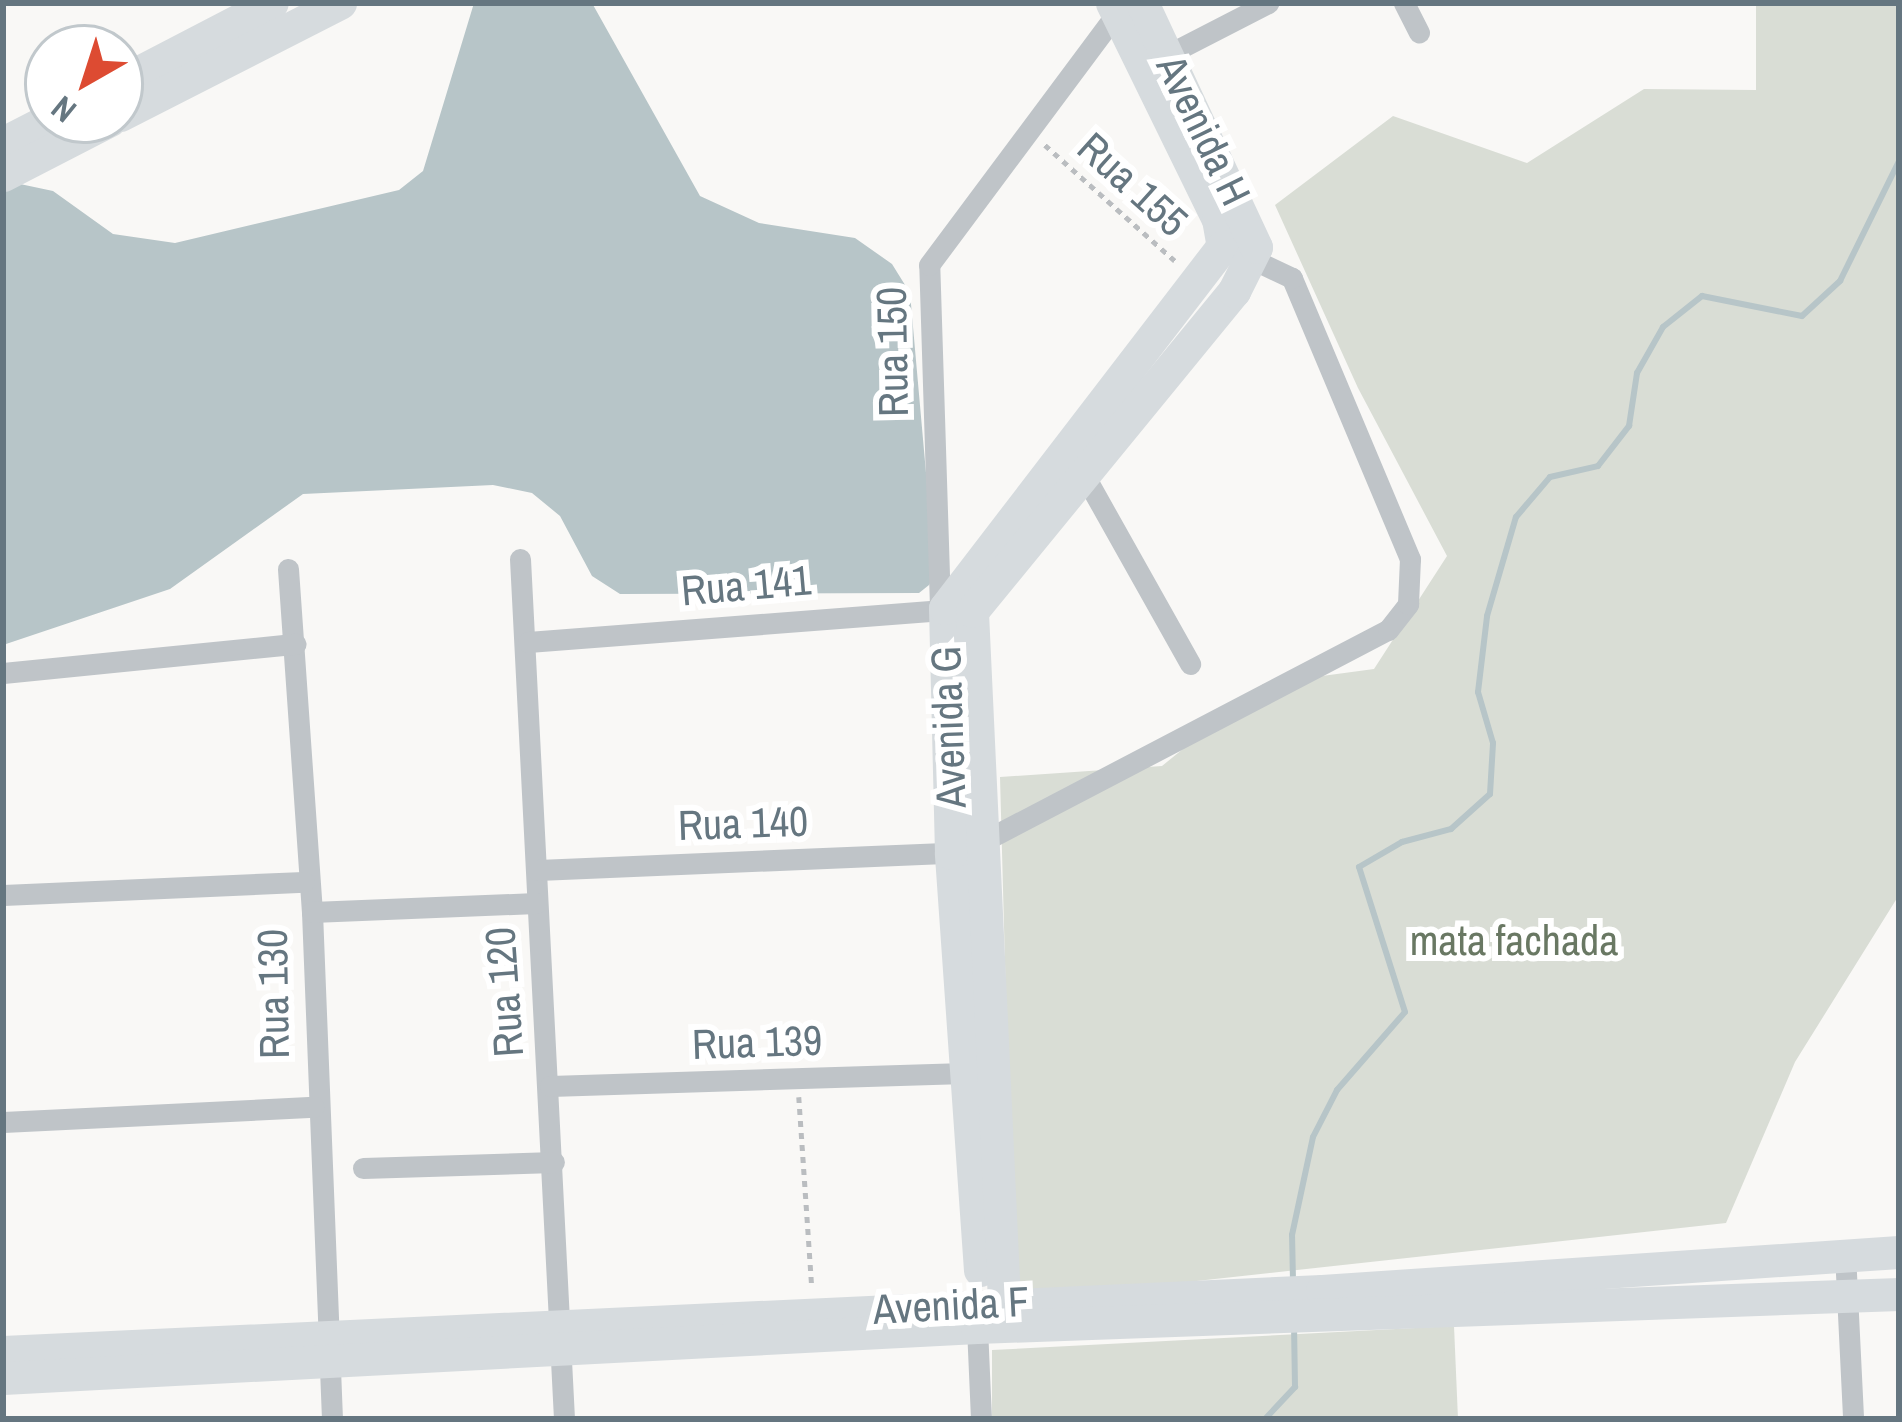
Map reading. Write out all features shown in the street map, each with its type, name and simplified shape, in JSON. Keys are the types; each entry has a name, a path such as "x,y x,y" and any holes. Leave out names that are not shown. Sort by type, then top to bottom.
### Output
{"main road":[{"path":"144,70 272,3"},
{"path":"144,103 340,3"},
{"name":"Avenida H","path":"1124,6 1167,55 1249,221 1239,253"},
{"name":"Avenida H","path":"1124,6 1218,219 1239,253"},
{"path":"3,175 63,144"},
{"name":"Avenida G","path":"988,1310 952,609 1199,283 1239,253"},
{"name":"Avenida G","path":"952,609 1083,473 1239,253"},
{"name":"Avenida G","path":"967,848 965,1072 988,1310"},
{"name":"Avenida F","path":"1325,1305 1845,1253 1899,1252"},
{"name":"Avenida F","path":"562,1337 814,1313 1899,1294"},
{"name":"Avenida F","path":"3,1352 329,1348 988,1310"},
{"name":"Avenida F","path":"3,1378 329,1348"}],"street":[{"path":"1167,55 1268,3"},
{"path":"1404,3 1419,32"},
{"name":"Rua 150","path":"952,609 929,265 1124,6"},
{"path":"967,848 1388,630 1408,604 1410,559 1292,278 1239,253"},
{"path":"1083,473 1190,664"},
{"name":"Rua 120","path":"520,559 528,642 536,903 550,1086 564,1419"},
{"name":"Rua 130","path":"288,569 296,644 304,882 312,912 314,1107 332,1419"},
{"name":"Rua 141","path":"528,642 952,609"},
{"path":"3,673 296,644"},
{"name":"Rua 140","path":"538,870 967,848"},
{"path":"3,896 304,882"},
{"path":"312,912 536,903"},
{"name":"Rua 139","path":"550,1086 965,1072"},
{"path":"3,1122 314,1107"},
{"path":"363,1168 554,1162"},
{"path":"1845,1253 1853,1419"},
{"name":"Avenida G","path":"982,1419 988,1310"}],"path":[{"name":"Rua 155","path":"1027,129 1199,283"},
{"path":"798,1081 814,1313"}],"green space":[{"name":"mata fachada","path":"1756,3 1899,3 1899,895 1795,1062 1726,1223 1014,1301 1000,777 1162,766 1263,684 1374,669 1447,556 1358,388 1275,205 1393,116 1527,163 1644,89 1756,90"},
{"path":"1454,1326 1458,1419 992,1419 992,1350"}],"shaded area":[{"path":"474,3 592,3 700,196 759,223 855,238 892,264 910,293 935,574 929,585 919,593 620,594 592,576 560,516 532,493 493,485 303,494 170,589 3,645 3,191 20,184 53,191 113,234 175,243 399,190 423,171"}],"waterway":[{"path":"1293,1281 1292,1235 1313,1137 1337,1090 1405,1012 1359,867 1402,842 1451,829 1490,794 1493,743 1478,692 1487,616 1516,517 1550,477 1598,466 1629,426 1637,373 1663,327 1702,296 1802,316 1840,281 1899,161"},
{"path":"1265,1419 1295,1387 1294,1324"}]}
